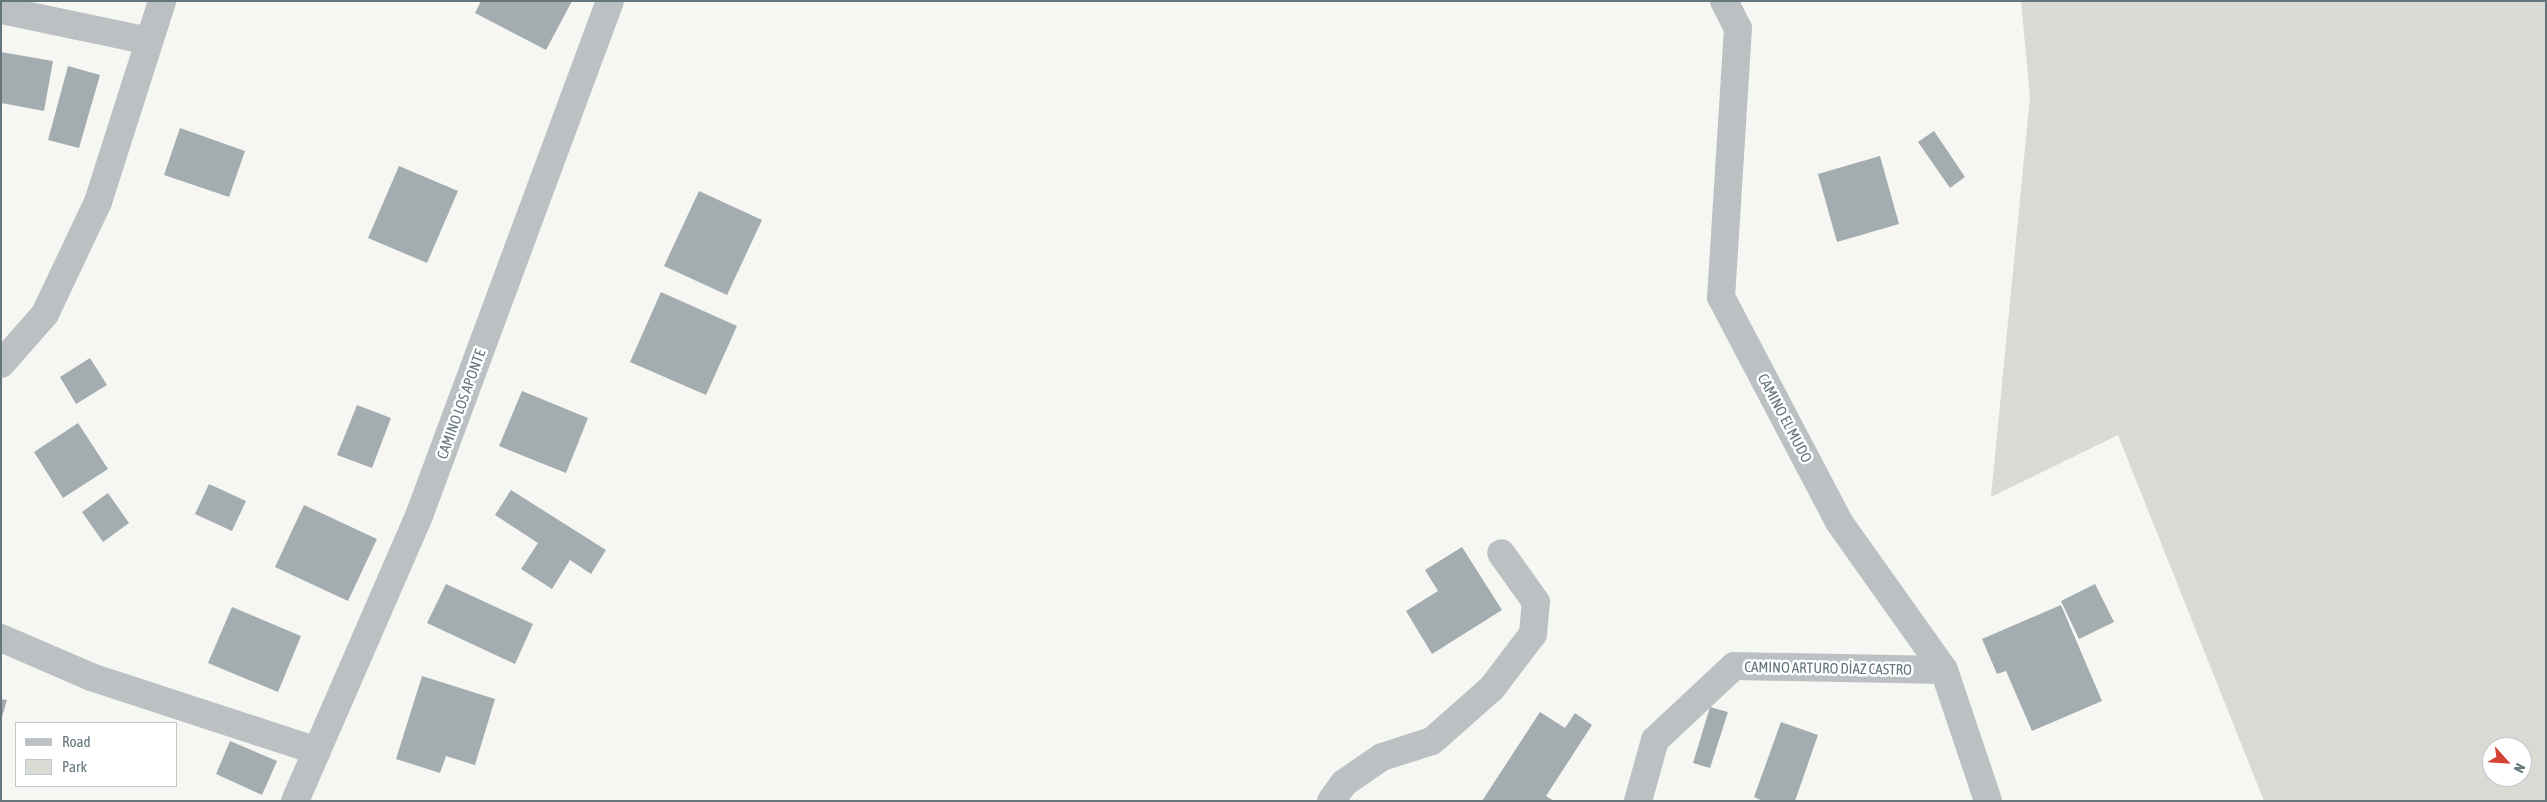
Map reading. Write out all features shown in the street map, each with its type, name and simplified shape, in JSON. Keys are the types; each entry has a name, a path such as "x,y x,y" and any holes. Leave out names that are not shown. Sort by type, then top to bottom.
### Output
{"street":[{"path":"1,364 45,314 98,202 162,1"},
{"name":"CAMINO LOS APONTE","path":"295,801 420,513 610,1"},
{"path":"1724,1 1738,28"},
{"name":"CAMINO EL MUDO","path":"1739,1 1721,297 1839,522 1944,670 1988,801"},
{"path":"1,10 149,41"},
{"path":"1331,801 1344,783 1382,757 1432,741 1492,688 1533,634 1536,602 1501,553"},
{"path":"1,638 91,677 317,751"},
{"name":"CAMINO ARTURO DÍAZ CASTRO","path":"1638,801 1655,740 1734,666 1944,670"}],"green space":[{"path":"2021,1 2546,1 2546,801 2264,801 2118,435 1991,497 2030,97"}],"building":[{"path":"481,1 572,1 546,50 475,13"},
{"path":"1,52 53,61 44,111 1,103"},
{"path":"68,66 100,75 79,148 48,140"},
{"path":"180,128 245,151 229,197 164,175"},
{"path":"1934,131 1965,177 1950,188 1918,142"},
{"path":"1880,156 1899,224 1837,242 1818,174"},
{"path":"399,166 458,191 427,263 368,238"},
{"path":"699,191 762,220 727,295 664,266"},
{"path":"661,292 737,326 706,395 630,362"},
{"path":"90,358 107,385 76,404 60,377"},
{"path":"522,391 588,418 566,473 499,446"},
{"path":"357,405 391,418 372,468 337,455"},
{"path":"78,423 108,469 63,498 34,452"},
{"path":"209,484 246,501 232,531 195,514"},
{"path":"511,490 606,550 591,574 570,560 552,589 521,569 538,543 495,515"},
{"path":"108,493 129,523 103,542 82,512"},
{"path":"304,505 377,539 348,601 275,567"},
{"path":"1462,547 1502,610 1432,654 1406,611 1438,591 1425,570"},
{"path":"446,584 533,624 515,664 427,623"},
{"path":"2095,584 2114,622 2079,639 2061,601"},
{"path":"2061,605 2102,701 2032,731 2006,671 1997,674 1982,639"},
{"path":"232,607 301,636 278,692 208,663"},
{"path":"422,676 495,699 475,765 446,756 440,773 396,759"},
{"path":"1,699 7,700 2,717 1,717"},
{"path":"1710,707 1728,712 1710,768 1693,763"},
{"path":"1540,712 1565,728 1575,713 1592,725 1546,796 1554,801 1482,801"},
{"path":"1781,722 1818,735 1795,801 1763,801 1754,797"},
{"path":"230,741 277,761 262,795 216,774"}]}
